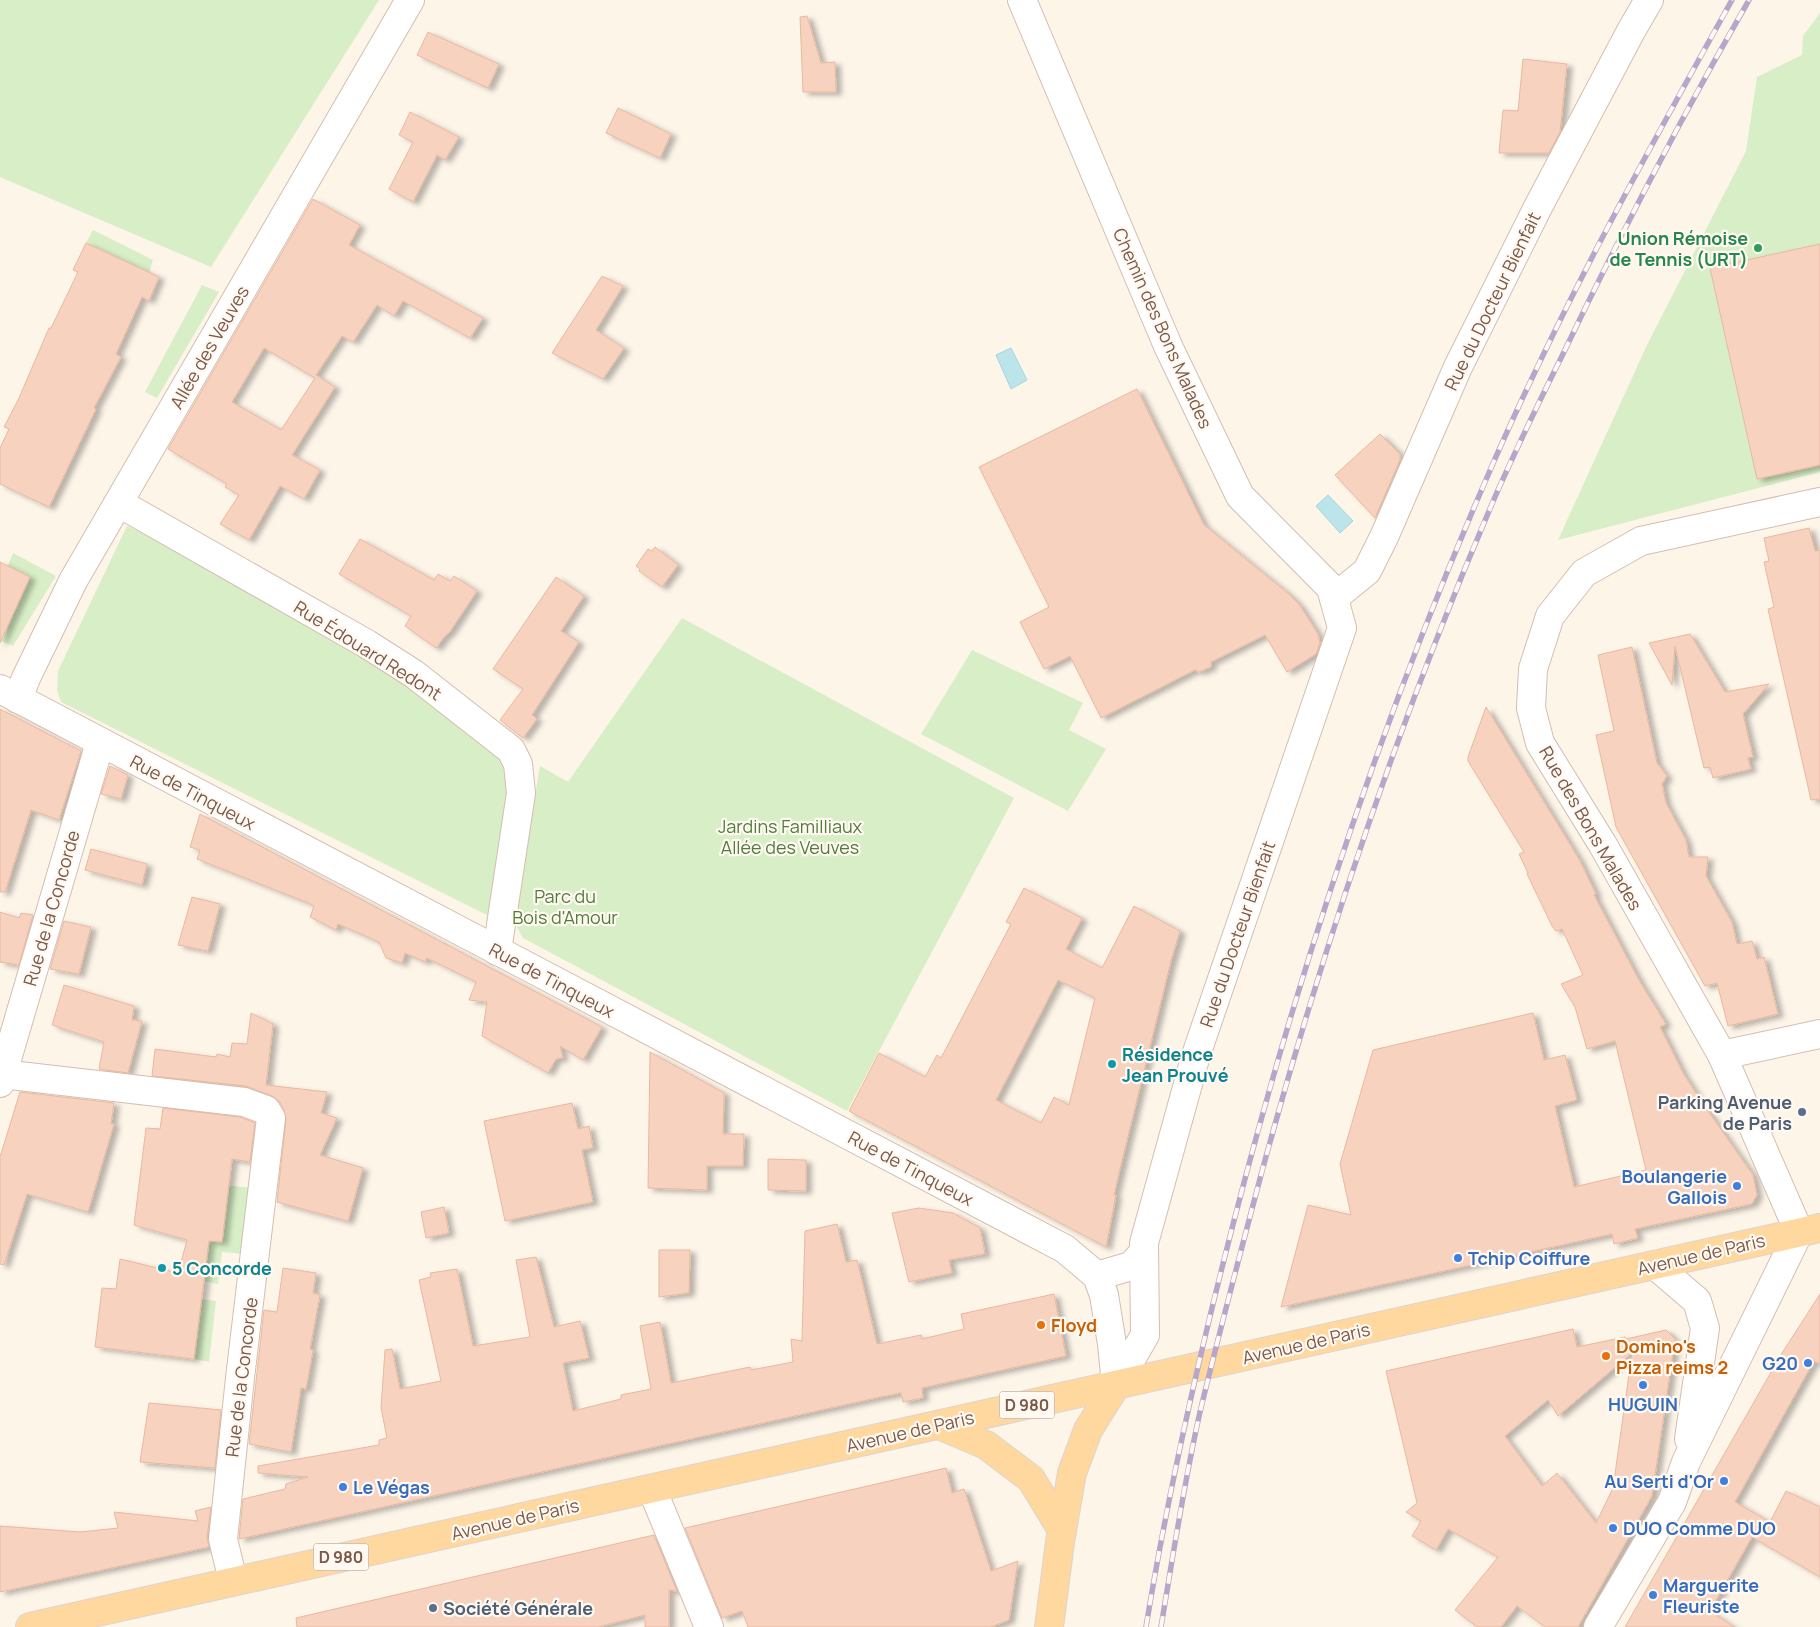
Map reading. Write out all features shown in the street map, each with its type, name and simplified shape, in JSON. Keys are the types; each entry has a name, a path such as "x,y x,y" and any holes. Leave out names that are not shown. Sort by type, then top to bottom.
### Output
{"main road":[{"name":"Avenue de Paris","path":"30,1627 1810,1230"},
{"path":"1049,1627 1072,1473 1088,1430 1116,1385"},
{"path":"939,1425 986,1445 1026,1476 1036,1486 1062,1530"}],"street":[{"name":"Allée des Veuves","path":"7,693 26,678 73,582 410,0"},
{"name":"Chemin des Bons Malades","path":"1022,0 1168,346 1240,496 1331,588 1342,628"},
{"name":"Rue du Docteur Bienfait","path":"1334,598 1366,571 1384,537 1458,367 1538,207 1649,0"},
{"name":"Rue des Bons Malades","path":"1810,1230 1722,1055 1603,845 1540,743 1531,708 1533,669 1550,616 1584,574 1641,541 1820,502"},
{"name":"Rue Édouard Redont","path":"118,503 358,639 414,674 511,750 518,764 521,793 497,951"},
{"name":"Rue du Docteur Bienfait","path":"1116,1385 1145,1335 1144,1243 1196,1055 1342,628"},
{"name":"Rue de Tinqueux","path":"7,693 1065,1249 1097,1276"},
{"name":"Rue de la Concorde","path":"100,742 1,1079 244,1102 266,1110 271,1118 222,1539 233,1581"},
{"path":"1722,1055 1820,1034"},
{"path":"1598,1627 1672,1502 1686,1462 1810,1230"},
{"path":"1116,1385 1104,1295 1097,1276 1131,1266 1144,1252"},
{"path":"1655,1265 1697,1301 1705,1328 1686,1462"},
{"path":"652,1489 709,1627"}],"green space":[{"path":"0,0 379,0 211,267 0,177"},
{"name":"Union Rémoise de Tennis (URT)","path":"1820,13 1820,472 1558,540 1647,345 1746,151 1757,77 1802,55 1803,36"},
{"path":"93,230 153,260 149,273 86,243"},
{"path":"202,285 219,292 157,398 145,392"},
{"path":"127,526 275,596 500,749 509,769 509,803 489,916 61,702 57,690 58,671"},
{"path":"13,553 56,576 13,646 1,641 8,566"},
{"name":"Jardins Familliaux Allée des Veuves","path":"682,618 1014,798 847,1111 523,938 514,922 540,766 568,782"},
{"path":"972,650 1083,703 1069,730 1106,749 1068,811 921,734"},
{"path":"221,1185 253,1188 244,1254 222,1252 218,1284 203,1281 209,1241 222,1241 227,1198"},
{"path":"201,1299 216,1301 209,1362 194,1359"}],"water":[{"path":"1011,348 1027,380 1011,389 996,355"},
{"path":"1328,495 1353,521 1340,533 1316,506"}],"building":[{"path":"807,16 821,63 835,62 836,92 803,92 800,17"},
{"path":"428,32 499,64 488,88 417,55"},
{"path":"1523,59 1567,64 1560,132 1549,153 1499,153 1503,110 1518,111"},
{"path":"618,108 671,134 660,158 606,133"},
{"path":"410,112 459,137 445,160 437,155 413,202 389,189 413,142 399,135"},
{"path":"313,199 360,225 349,245 483,318 470,338 403,301 394,316 377,305 353,342 342,336 316,375 335,387 292,455 320,470 304,499 280,486 249,540 220,524 239,495 225,487 227,484 168,449","holes":["264,348 315,378 281,430 232,402"]},
{"path":"86,243 159,277 149,301 142,297 116,354 121,357 94,408 96,409 49,507 0,484 0,448 9,429 4,427 19,398 49,328 51,328 78,272 73,270"},
{"path":"1820,244 1820,465 1757,479 1710,268"},
{"path":"602,276 623,286 596,330 624,348 603,379 552,353"},
{"path":"1137,389 1204,525 1299,604 1318,634 1320,643 1316,654 1287,672 1265,635 1211,662 1211,667 1199,672 1195,670 1101,718 1070,656 1044,669 1020,622 1049,607 979,467"},
{"path":"1380,434 1400,454 1400,460 1375,518 1335,475"},
{"path":"1809,528 1815,551 1820,550 1820,799 1811,800 1768,609 1774,607 1764,562 1769,561 1764,538"},
{"path":"360,539 434,580 438,574 450,581 454,576 477,591 449,633 436,648 405,626 411,616 339,574"},
{"path":"655,547 678,565 662,587 639,571 640,569 636,566 648,549 652,551"},
{"path":"0,562 30,577 0,643"},
{"path":"556,577 584,596 561,631 579,642 532,715 537,719 523,738 500,720 523,689 493,669"},
{"path":"1690,634 1725,692 1769,684 1743,714 1753,757 1748,758 1751,769 1713,778 1710,767 1704,768 1675,646 1672,685 1649,643"},
{"path":"1632,647 1657,763 1667,776 1662,784 1666,803 1686,840 1689,857 1708,857 1706,876 1732,922 1737,944 1752,941 1757,959 1764,957 1778,1014 1728,1026 1717,983 1705,986 1616,827 1596,735 1614,731 1598,655"},
{"path":"1486,707 1579,859 1596,894 1594,895 1640,982 1666,1024 1660,1027 1683,1073 1753,1175 1757,1195 1752,1204 1635,1229 1638,1238 1614,1244 1612,1234 1281,1307 1308,1205 1351,1215 1340,1164 1373,1050 1533,1013 1544,1060 1565,1055 1577,1100 1555,1106 1574,1187 1646,1170 1615,1041 1587,1049 1575,1007 1561,984 1583,975 1562,929 1556,931 1552,926 1527,874 1519,854 1524,852 1468,761"},
{"path":"0,709 81,751 59,820 31,810 5,892 0,892"},
{"path":"110,766 128,775 121,799 101,794"},
{"path":"200,814 602,1027 583,1060 560,1046 563,1058 556,1059 548,1073 482,1036 487,1002 469,1000 476,982 427,958 425,962 405,953 402,963 386,958 379,942 338,924 336,930 310,917 314,906 197,859 200,850 190,847"},
{"path":"91,849 147,864 142,885 85,870"},
{"path":"1024,888 1082,918 1066,949 1102,968 1134,906 1180,931 1121,1165 1106,1247 849,1111 879,1053 925,1077 937,1055 941,1058 1011,924 1006,922","holes":["1058,980 1095,998 1069,1105 1054,1097 1041,1123 996,1100"]},
{"path":"192,897 220,904 208,951 178,945"},
{"path":"0,912 19,918 21,913 33,915 19,965 0,962"},
{"path":"64,921 91,927 79,974 50,969"},
{"path":"64,985 134,1006 132,1020 142,1021 128,1073 99,1069 104,1042 52,1025"},
{"path":"251,1013 273,1024 266,1085 327,1092 321,1113 337,1118 320,1155 363,1168 348,1221 277,1202 286,1119 279,1101 272,1096 246,1086 152,1076 155,1049 216,1057 217,1054 230,1057 232,1043 247,1044"},
{"path":"650,1052 724,1093 723,1134 744,1134 743,1166 707,1166 707,1190 648,1188"},
{"path":"20,1092 114,1103 111,1124 114,1124 88,1212 27,1194 4,1265 0,1264 0,1157"},
{"path":"572,1103 578,1129 589,1126 593,1148 582,1150 593,1202 505,1221 484,1121"},
{"name":"5 Concorde","path":"163,1108 240,1117 255,1123 250,1162 232,1159 222,1242 209,1241 194,1359 95,1347 102,1288 116,1289 120,1259 178,1273 187,1240 134,1225 146,1128 160,1129"},
{"path":"768,1159 806,1160 806,1191 768,1190"},
{"path":"444,1207 449,1233 426,1238 421,1212"},
{"path":"919,1208 953,1213 980,1228 985,1254 949,1260 952,1273 909,1282 892,1213"},
{"path":"837,1224 846,1262 857,1260 877,1344 921,1335 922,1339 964,1329 961,1314 1054,1294 1066,1356 922,1388 923,1398 903,1402 901,1393 876,1398 239,1539 243,1499 285,1489 286,1484 308,1477 258,1473 258,1466 379,1445 379,1440 387,1438 381,1408 385,1350 392,1349 400,1389 441,1381 419,1280 431,1277 430,1273 457,1269 473,1346 530,1337 516,1260 536,1257 554,1327 580,1321 589,1358 563,1363 573,1411 621,1399 621,1395 651,1389 640,1326 660,1322 671,1383 750,1367 751,1370 793,1362 791,1339 802,1341 805,1231"},
{"path":"659,1250 690,1250 689,1293 659,1297"},
{"path":"283,1268 316,1273 313,1293 320,1295 310,1349 313,1350 306,1389 301,1388 291,1452 249,1444 264,1310 277,1312"},
{"path":"1820,1294 1820,1364 1814,1361 1735,1502 1770,1522 1786,1491 1820,1507 1820,1577 1752,1537 1710,1611 1734,1627 1625,1627 1782,1353"},
{"path":"1573,1329 1577,1347 1666,1330 1675,1339 1652,1496 1578,1627 1545,1627 1517,1606 1501,1627 1477,1627 1455,1610 1498,1557 1448,1529 1436,1550 1412,1536 1421,1521 1406,1512 1417,1503 1386,1371","holes":["1632,1353 1613,1488 1596,1523 1557,1473 1542,1486 1505,1436 1548,1400 1558,1416"]},
{"path":"149,1403 221,1410 215,1468 140,1462"},
{"path":"946,1468 952,1493 964,1489 991,1571 1018,1561 1009,1620 991,1627 748,1627 742,1611 722,1618 685,1528"},
{"path":"211,1507 207,1537 209,1547 0,1592 0,1526 80,1532 118,1528 114,1512 198,1521 195,1511"},
{"path":"654,1535 677,1591 669,1590 669,1627 645,1627 645,1615 598,1627 297,1627 296,1618"}],"railway":[{"path":"1146,1627 1190,1400 1246,1175 1296,999 1383,737 1449,566 1512,420 1602,238 1732,0"},
{"path":"1161,1627 1194,1439 1261,1175 1285,1088 1338,914 1397,743 1463,574 1521,439 1652,176 1749,0"}],"place":[{"name":"Union Rémoise de Tennis (URT)","path":"1758,248"},
{"name":"Résidence Jean Prouvé","path":"1112,1064"},
{"name":"Parking Avenue de Paris","path":"1802,1112"},
{"name":"Boulangerie Gallois","path":"1737,1186"},
{"name":"Tchip Coiffure","path":"1458,1258"},
{"name":"5 Concorde","path":"162,1268"},
{"name":"Floyd","path":"1041,1325"},
{"name":"Domino's Pizza reims 2","path":"1606,1356"},
{"name":"G20","path":"1808,1363"},
{"name":"HUGUIN","path":"1643,1385"},
{"name":"Au Serti d'Or","path":"1724,1481"},
{"name":"Le Végas","path":"343,1487"},
{"name":"DUO Comme DUO","path":"1613,1528"},
{"name":"Marguerite Fleuriste","path":"1653,1595"},
{"name":"Société Générale","path":"433,1608"}],"park label":[{"name":"Parc du Bois d'Amour","path":"565,906"}]}
